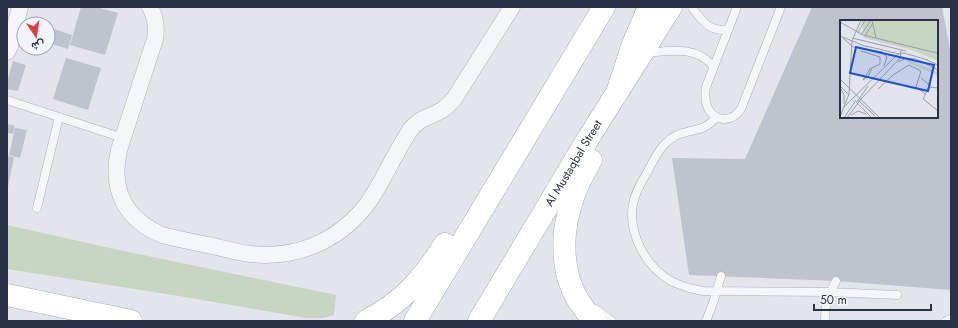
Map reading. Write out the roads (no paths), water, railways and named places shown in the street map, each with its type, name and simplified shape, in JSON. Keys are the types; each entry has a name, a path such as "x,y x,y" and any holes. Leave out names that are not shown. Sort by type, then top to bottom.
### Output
{"main road":[{"path":"415,321 604,7"},
{"path":"595,321 582,307 571,288 566,268 564,246 566,226 572,200 582,176 608,124 633,44 649,7"},
{"name":"Al Mustaqbal Street","path":"479,321 589,137 671,7"},
{"path":"366,321 402,298 414,286 435,260 464,213 479,196 498,184"},
{"path":"7,295 131,321"}],"street":[{"path":"7,52 10,46 20,7"},
{"path":"150,7 156,23 155,39 116,162 117,185 121,196 130,211 142,224 162,235 250,254 276,255 301,250 326,241 337,234 356,217 372,196 410,130 421,120 442,110 454,99 512,7"}],"lane":[{"path":"692,7 702,20 711,28 716,30 727,30"},
{"path":"737,7 713,66 705,92 707,104 712,114 722,119 733,117 741,109 781,7"},
{"path":"642,53 676,51 690,52 703,57 713,66"},
{"path":"7,100 123,138"},
{"path":"37,208 59,117"},
{"path":"717,117 712,122 701,128 676,135 666,143 661,148 636,192 632,214 636,237 646,258 661,274 680,286 702,291 830,292 897,295"},
{"path":"564,246 570,271 582,293 592,305 612,321"},
{"path":"706,321 721,276"},
{"path":"825,321 825,310 830,292 836,281"},
{"path":"946,321 951,319"}]}
